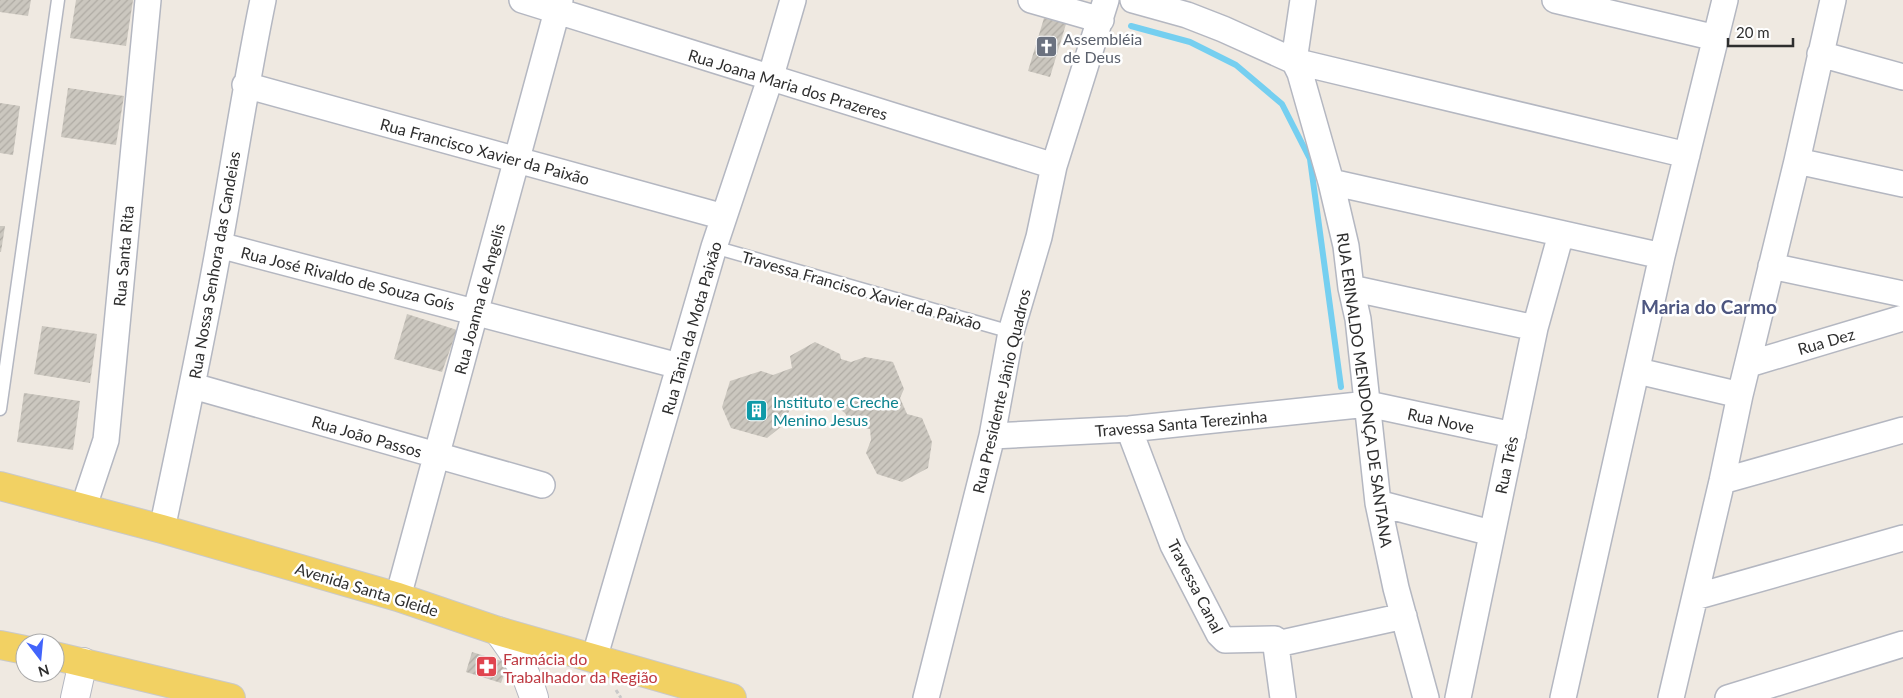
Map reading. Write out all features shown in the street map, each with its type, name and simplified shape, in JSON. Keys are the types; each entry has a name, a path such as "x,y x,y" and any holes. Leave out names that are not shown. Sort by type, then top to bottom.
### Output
{"main road":[{"name":"Avenida Santa Gleide","path":"0,486 162,528 398,597 498,631 732,698"},
{"path":"0,645 15,648"},
{"path":"65,658 231,698"}],"street":[{"name":"Rua Santa Rita","path":"83,509 106,440 148,0"},
{"name":"Rua Nossa Senhora das Candeias","path":"162,528 193,386 219,245 245,85 263,0"},
{"name":"Rua Joana Maria dos Prazeres","path":"522,0 558,5 770,79 1054,166"},
{"name":"Rua Tânia da Mota Paixão","path":"594,659 624,562 714,247 770,79 793,0"},
{"path":"1031,0 1104,10"},
{"path":"1133,0 1189,7 1294,61 1687,155"},
{"path":"1294,61 1303,0"},
{"path":"1555,0 1716,38"},
{"path":"1563,698 1638,372 1662,256 1725,0"},
{"path":"1671,698 1833,0"},
{"name":"Rua Joanna de Angelis","path":"398,597 558,5"},
{"name":"Rua Presidente Jânio Quadros","path":"926,698 992,436 1011,332 1039,236 1054,166 1104,10"},
{"path":"1820,54 1903,77"},
{"name":"RUA ERINALDO MENDONÇA DE SANTANA","path":"1294,61 1300,73 1331,182 1346,246 1351,288 1358,319 1378,503 1404,616 1426,698"},
{"name":"Rua Francisco Xavier da Paixão","path":"245,85 724,217"},
{"path":"1797,161 1903,184"},
{"path":"1331,182 1662,256"},
{"name":"Rua Três","path":"1458,698 1535,328 1561,234"},
{"name":"Rua José Rivaldo de Souza Goís","path":"219,245 476,311 679,366"},
{"path":"1771,266 1903,294"},
{"path":"1351,288 1535,328"},
{"name":"Rua Dez","path":"1749,364 1903,318"},
{"path":"1638,372 1740,395"},
{"name":"Rua João Passos","path":"193,386 542,485"},
{"name":"Travessa Santa Terezinha","path":"992,436 1129,429 1368,404"},
{"name":"Rua Nove","path":"1368,404 1513,436"},
{"name":"Travessa Canal","path":"1129,429 1174,545 1221,637 1225,640 1273,638 1277,644"},
{"path":"1722,481 1903,430"},
{"path":"1378,503 1491,533"},
{"path":"1695,597 1903,538"},
{"path":"1283,698 1277,644 1404,616"},
{"path":"498,631 517,656 524,669 534,698"},
{"path":"1728,698 1903,644"},
{"path":"75,698 83,662"}],"lane":[{"path":"0,409 58,0"},
{"name":"Travessa Francisco Xavier da Paixão","path":"714,247 1011,332"}],"building":[{"path":"0,0 31,0 28,16 0,12"},
{"path":"76,0 133,0 126,46 70,38"},
{"name":"Assembléia de Deus","path":"1044,18 1066,24 1050,77 1028,71"},
{"path":"68,88 124,96 116,145 61,137"},
{"path":"0,103 20,106 13,155 0,153"},
{"path":"0,226 5,226 1,252 0,252"},
{"path":"407,314 457,330 442,372 394,359"},
{"path":"42,326 97,334 90,383 34,374"},
{"name":"Instituto e Creche Menino Jesus","path":"815,342 840,354 841,359 851,362 865,357 893,362 904,389 900,398 907,414 922,418 932,442 928,468 902,482 877,474 866,453 871,440 870,429 852,426 845,413 832,404 791,407 782,426 767,438 731,428 722,407 730,381 761,371 773,375 792,368 790,356"},
{"path":"24,393 80,401 73,450 17,442"},
{"name":"Farmácia do Trabalhador da Região","path":"472,652 508,663 501,683 466,672"}],"waterway":[{"path":"1131,26 1190,42 1236,65 1282,104 1310,159 1341,387"}],"place":[{"name":"Assembléia de Deus","path":"1047,47"},
{"name":"Instituto e Creche Menino Jesus","path":"757,410"},
{"name":"Farmácia do Trabalhador da Região","path":"487,667"}],"district":[{"name":"Maria do Carmo","path":"1709,306"}]}
